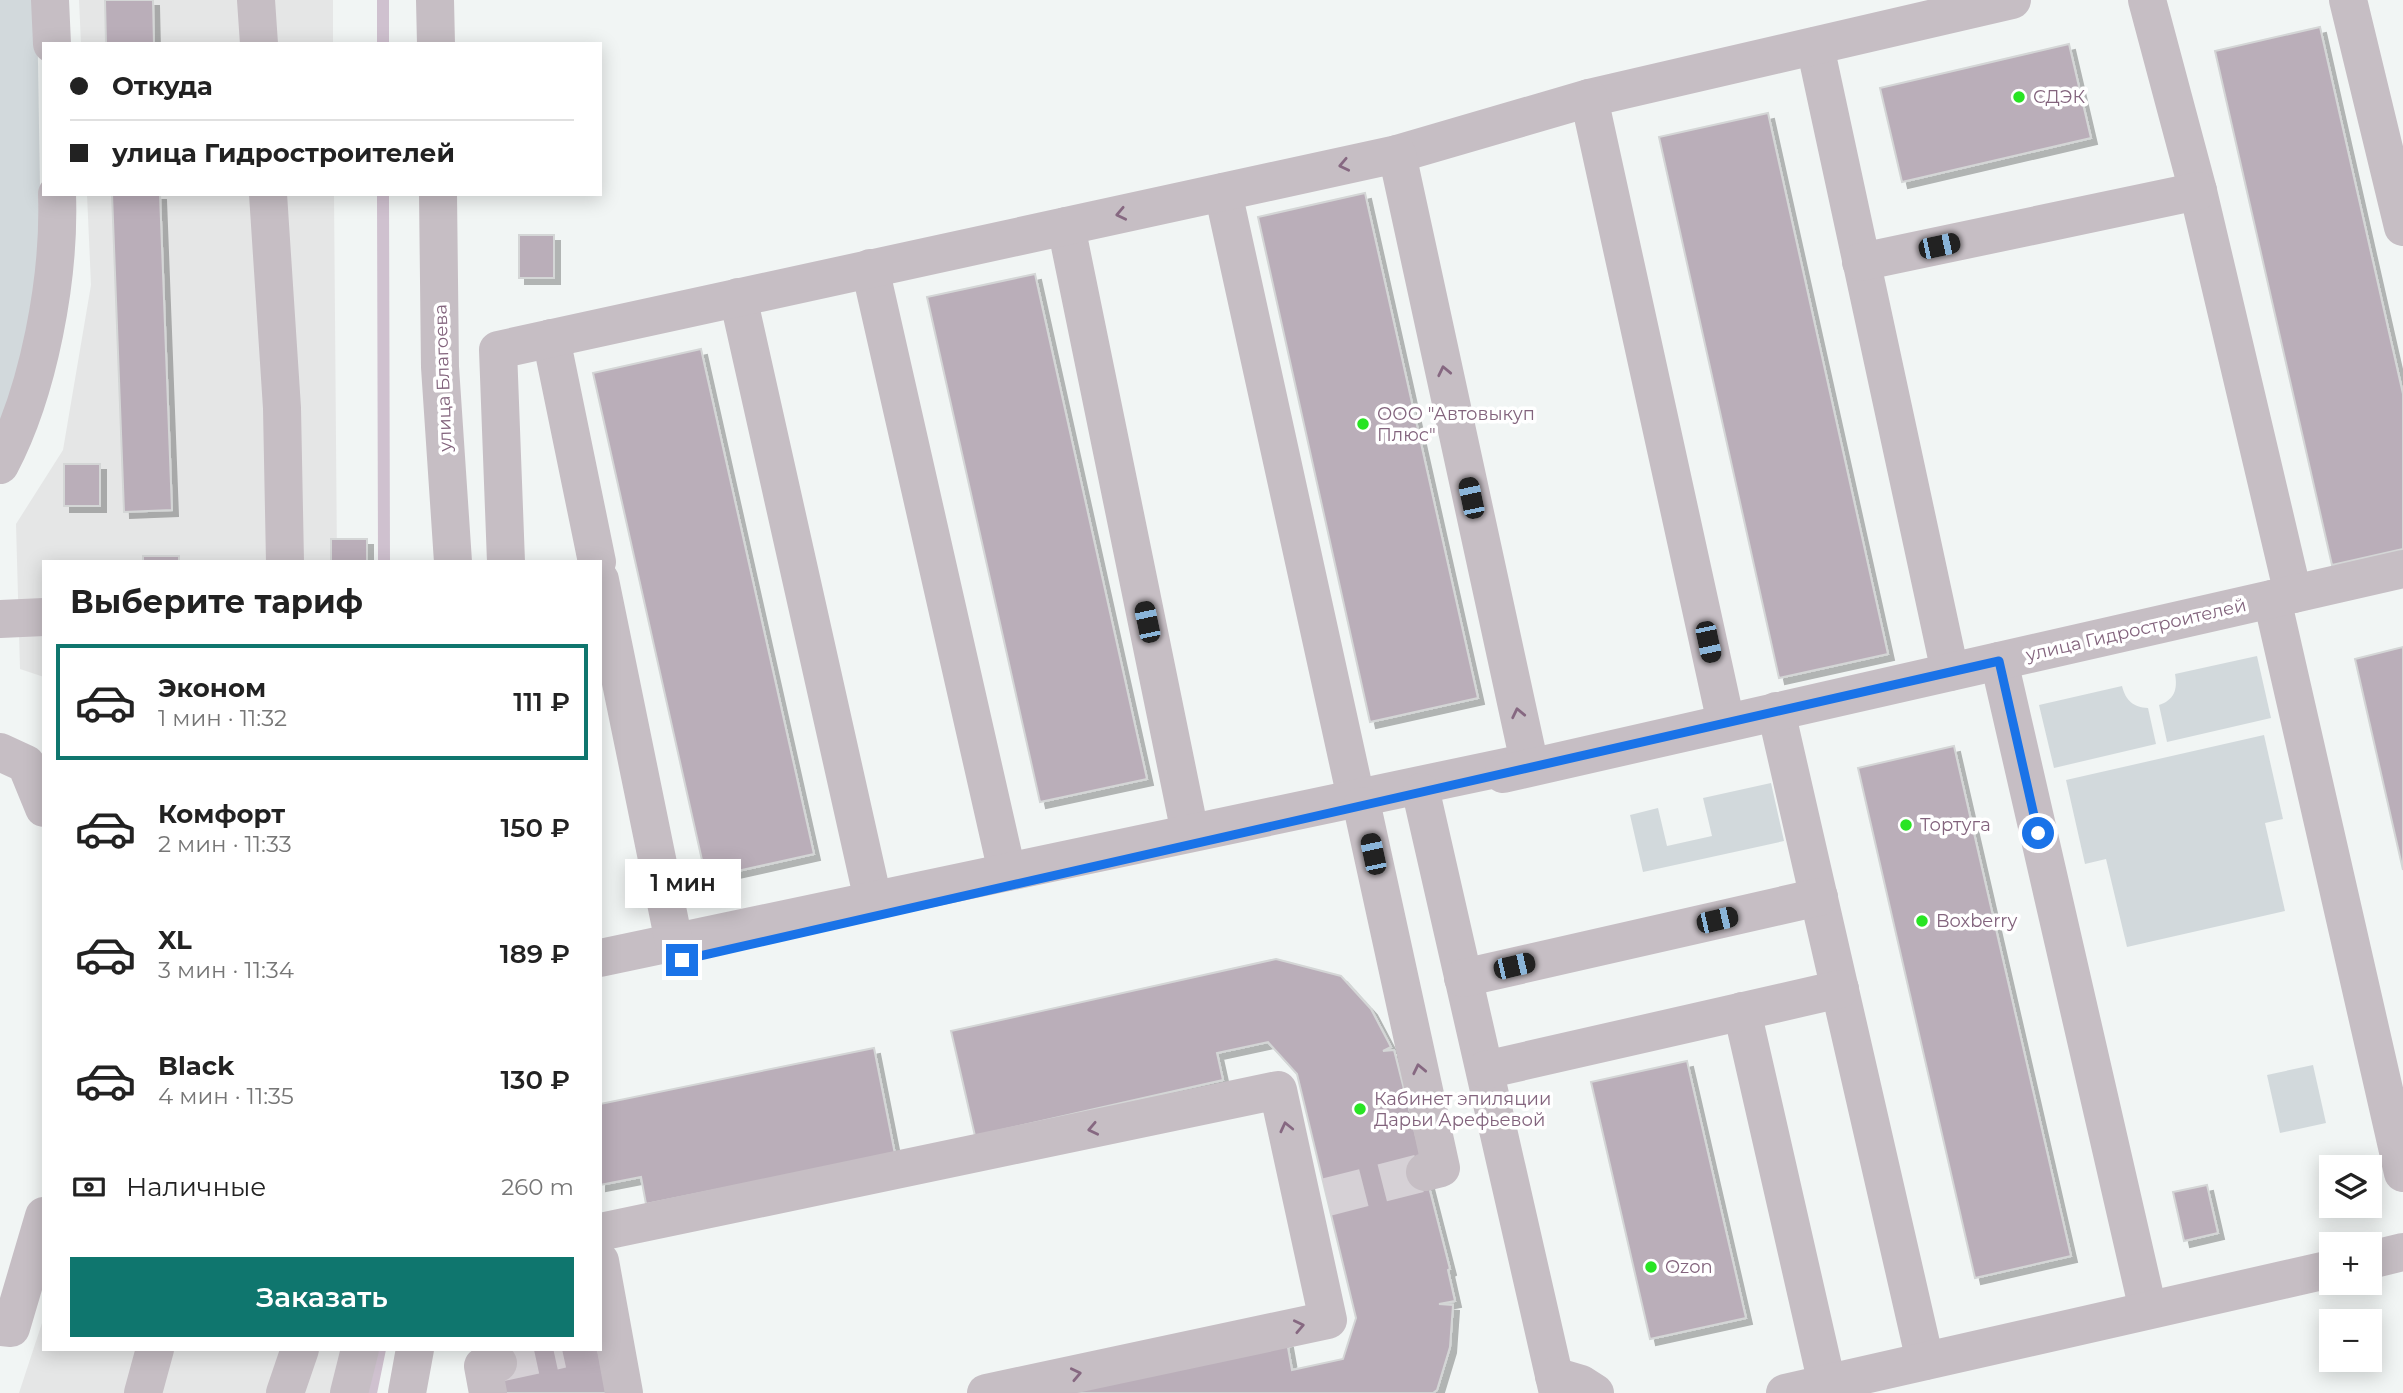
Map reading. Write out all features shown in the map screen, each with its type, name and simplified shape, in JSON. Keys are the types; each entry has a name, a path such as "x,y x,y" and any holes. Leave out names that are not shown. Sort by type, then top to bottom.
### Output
{"street":[{"path":"50,0 52,42"},
{"path":"256,0 258,42"},
{"path":"435,0 436,42"},
{"path":"506,560 498,349 1397,154 1589,98 2012,0"},
{"path":"2147,0 2198,191 2403,1173"},
{"path":"2348,0 2403,227"},
{"path":"1815,46 1950,672"},
{"path":"1589,98 1726,723"},
{"path":"602,958 1191,833 1359,802 1528,762 1397,154"},
{"path":"1861,262 2198,191"},
{"path":"1223,192 1441,1168 1425,1172"},
{"path":"0,465 25,402 48,321 57,196"},
{"path":"268,196 282,408 285,560"},
{"name":"улица Благоева","path":"438,196 440,367 453,560"},
{"path":"1066,226 1191,833"},
{"path":"870,268 1007,872"},
{"path":"738,298 873,901"},
{"path":"551,338 597,560"},
{"name":"улица Гидростроителей","path":"602,979 1359,802 1421,792 2403,569"},
{"path":"602,590 674,942"},
{"path":"0,620 42,617"},
{"path":"1999,661 2148,1310"},
{"path":"1776,711 1925,1361"},
{"path":"0,752 26,764 42,803"},
{"path":"1421,792 1556,1384 1581,1384 1595,1393"},
{"path":"1463,978 1819,897"},
{"path":"1485,1070 1840,989"},
{"path":"1742,1011 1827,1384"},
{"path":"602,1232 1278,1090 1315,1200 1328,1320 986,1393"},
{"path":"0,1327 11,1328 42,1223"},
{"path":"2382,1257 2403,1252"},
{"path":"1785,1393 2319,1272"},
{"path":"602,1284 607,1340 624,1393"},
{"path":"143,1393 155,1351"},
{"path":"285,1393 299,1351"},
{"path":"349,1393 360,1351"},
{"path":"407,1393 415,1351"}],"shaded area":[{"path":"0,0 37,0 41,253 22,394 0,445"},
{"path":"79,0 333,0 333,42 81,42"},
{"path":"87,196 334,196 337,560 42,560 42,676 20,669 16,524 63,450 91,285"},
{"path":"2257,656 2271,718 2167,742 2159,705 2174,694 2175,674"},
{"path":"2122,686 2131,702 2148,708 2156,744 2054,768 2039,705"},
{"path":"2264,735 2283,819 2265,823 2285,911 2127,947 2106,859 2085,864 2066,780"},
{"path":"1771,783 1784,841 1643,872 1630,815 1658,808 1667,846 1712,836 1703,798"},
{"path":"2313,1065 2326,1123 2280,1133 2267,1075"},
{"path":"42,1323 42,1351 380,1351 371,1393 19,1393"}],"building":[{"path":"105,0 153,0 154,42 106,42"},
{"path":"2320,27 2403,394 2403,549 2332,565 2215,51"},
{"path":"2069,44 2091,138 1902,182 1880,88"},
{"path":"1768,113 1888,654 1779,678 1659,137"},
{"path":"1365,193 1478,698 1370,722 1258,217"},
{"path":"112,196 160,196 172,510 124,512"},
{"path":"519,235 554,235 554,278 519,278"},
{"path":"1035,274 1147,779 1040,802 927,297"},
{"path":"701,349 814,854 706,878 593,373"},
{"path":"64,464 100,464 100,506 64,506"},
{"path":"331,539 367,539 367,560 331,560"},
{"path":"143,556 179,556 179,560 143,560"},
{"path":"2403,647 2403,870 2355,659"},
{"path":"1954,746 2071,1256 1975,1278 1858,768"},
{"path":"1276,959 1341,976 1371,1009 1391,1047 1383,1051 1394,1050 1450,1269 1448,1270 1455,1301 1439,1304 1453,1305 1450,1347 1437,1390 1433,1393 1037,1393 1287,1342 1292,1370 1343,1359 1356,1318 1297,1074 1268,1042 1217,1053 1223,1080 975,1136 951,1031"},
{"path":"874,1048 895,1154 646,1204 641,1177 602,1185 602,1104"},
{"path":"1687,1061 1746,1318 1650,1339 1591,1082"},
{"path":"2207,1185 2218,1233 2184,1241 2173,1192"},
{"path":"496,1351 598,1351 607,1393 503,1393"}],"waterway":[{"path":"383,0 383,42"},
{"path":"383,196 384,560"},
{"path":"371,1393 380,1351"}],"tunnel":[{"path":"1327,1197 1425,1172"},
{"path":"498,1363 553,1351"}],"place":[{"name":"СДЭК","path":"2019,97"},
{"name":"ООО \"Автовыкуп Плюс\"","path":"1363,424"},
{"name":"Тортуга","path":"1906,825"},
{"name":"Boxberry","path":"1922,921"},
{"name":"Кабинет эпиляции Дарьи Арефьевой","path":"1360,1109"},
{"name":"Ozon","path":"1651,1267"}],"route":[{"path":"682,960 1999,661 2038,833"}]}
